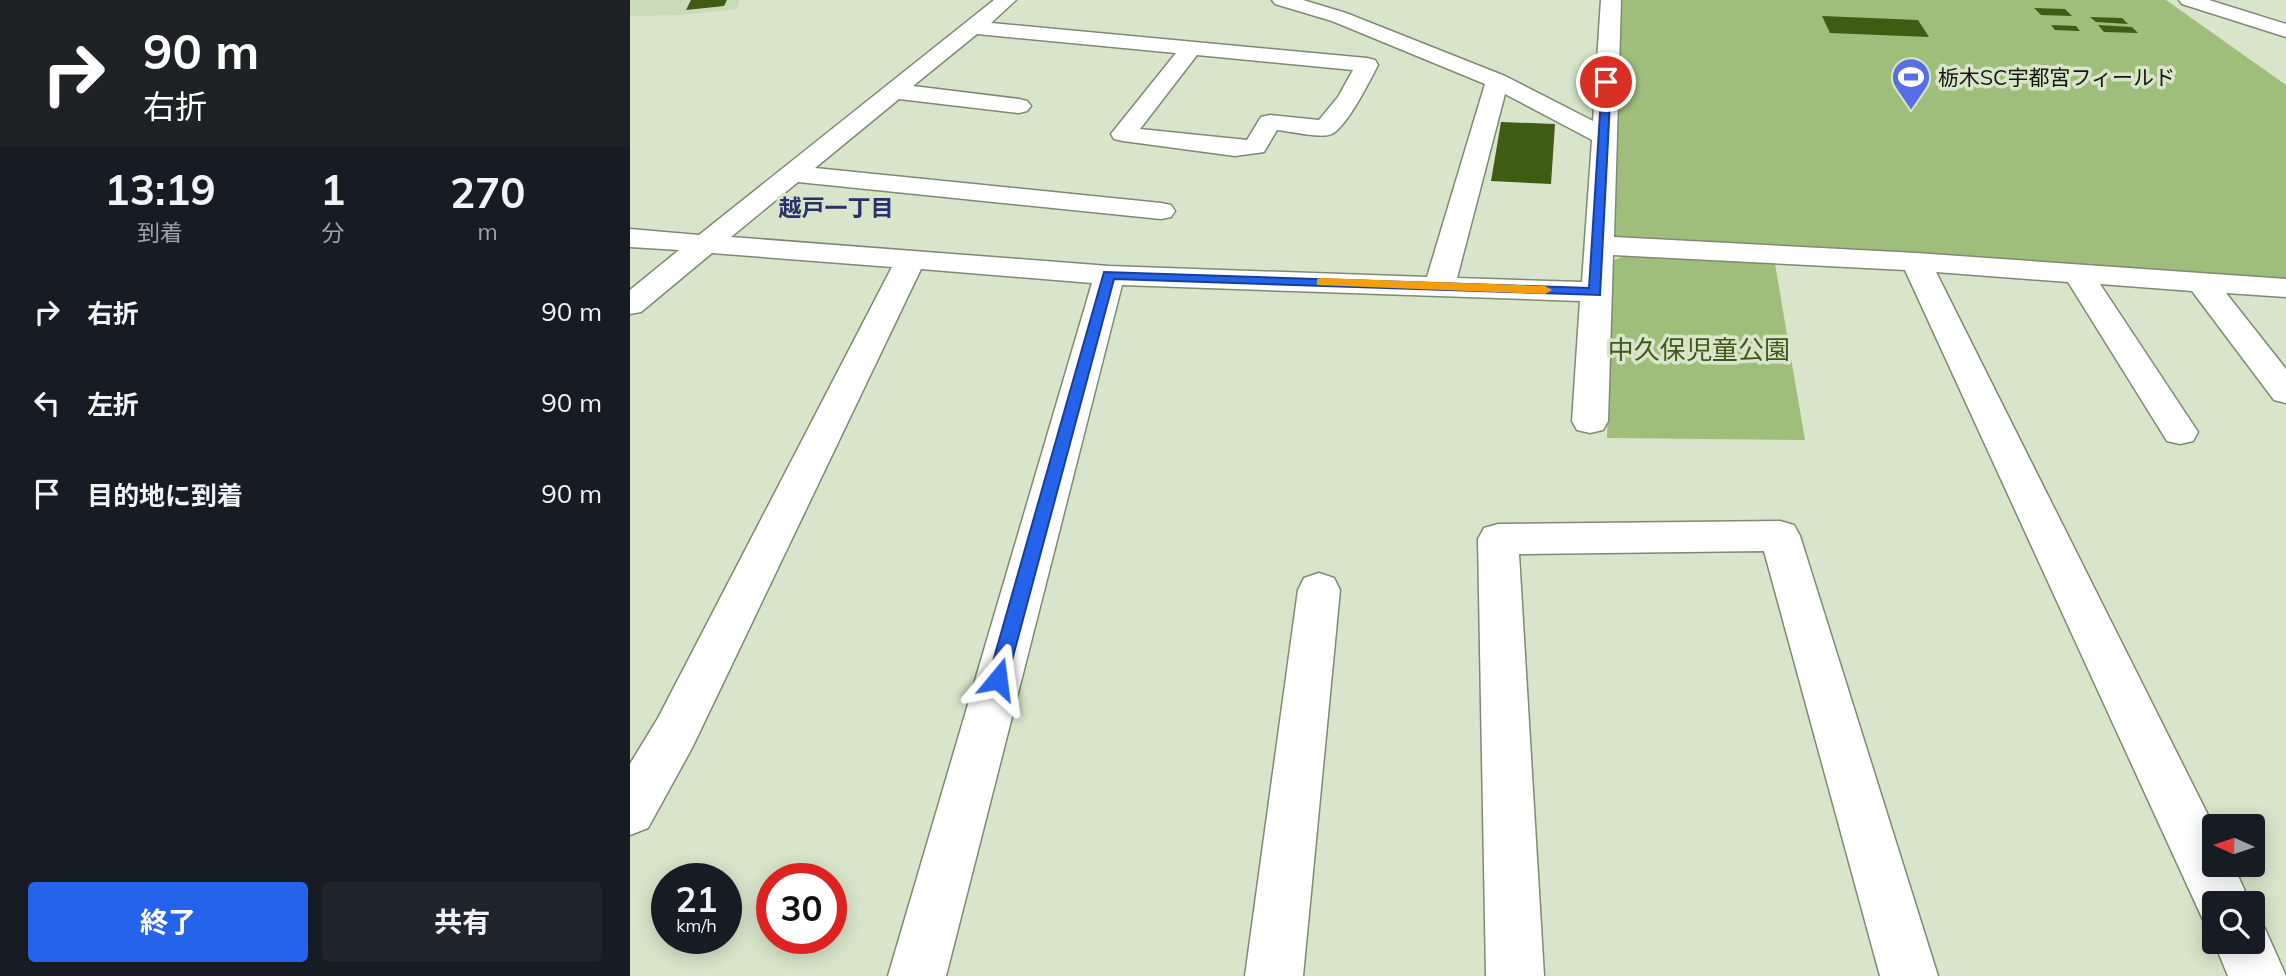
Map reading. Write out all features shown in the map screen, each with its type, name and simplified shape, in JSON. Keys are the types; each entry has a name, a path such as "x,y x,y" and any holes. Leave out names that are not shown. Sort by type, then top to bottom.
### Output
{"street":[{"path":"630,305 1006,0"},
{"path":"1282,0 1339,17 1497,81 1604,136"},
{"path":"1590,421 1611,0"},
{"path":"2189,0 2286,31"},
{"path":"972,27 1367,65"},
{"path":"1191,48 1123,134 1235,148 1255,147 1270,122 1325,128 1348,100 1386,36"},
{"path":"1440,286 1497,81"},
{"path":"893,91 1019,106"},
{"path":"791,173 1161,211"},
{"path":"630,238 1109,275 1595,292"},
{"path":"1597,245 1916,262 2286,288"},
{"path":"630,811 675,733 911,260"},
{"path":"1916,262 2217,891"},
{"path":"2078,273 2180,432"},
{"path":"917,976 1109,275"},
{"path":"2202,282 2286,392"},
{"path":"1515,976 1498,540 1780,536 1909,976"},
{"path":"1274,976 1319,590"},
{"path":"2248,954 2258,976"}],"shaded area":[{"path":"630,0 740,0 736,9 682,15 630,16"}],"green space":[{"path":"1619,0 2166,0 2286,85 2286,281 1613,239"},
{"name":"中久保児童公園","path":"1638,250 1774,258 1805,440 1607,438 1612,261"}],"building":[{"path":"691,0 727,0 724,6 686,10"},
{"path":"2034,8 2065,9 2072,16 2041,15"},
{"path":"1822,16 1918,20 1929,37 1830,33"},
{"path":"2090,17 2122,18 2128,24 2096,22"},
{"path":"2051,25 2076,26 2080,31 2055,30"},
{"path":"2098,25 2132,27 2138,33 2104,32"},
{"path":"1501,122 1555,124 1551,184 1491,181"}],"slow traffic":[{"path":"1322,282 1545,290"}],"place":[{"name":"栃木SC宇都宮フィールド","path":"1911,111"}],"district":[{"name":"越戸一丁目","path":"836,207"}],"route":[{"path":"998,679 1109,275 1595,292 1606,82"}]}
